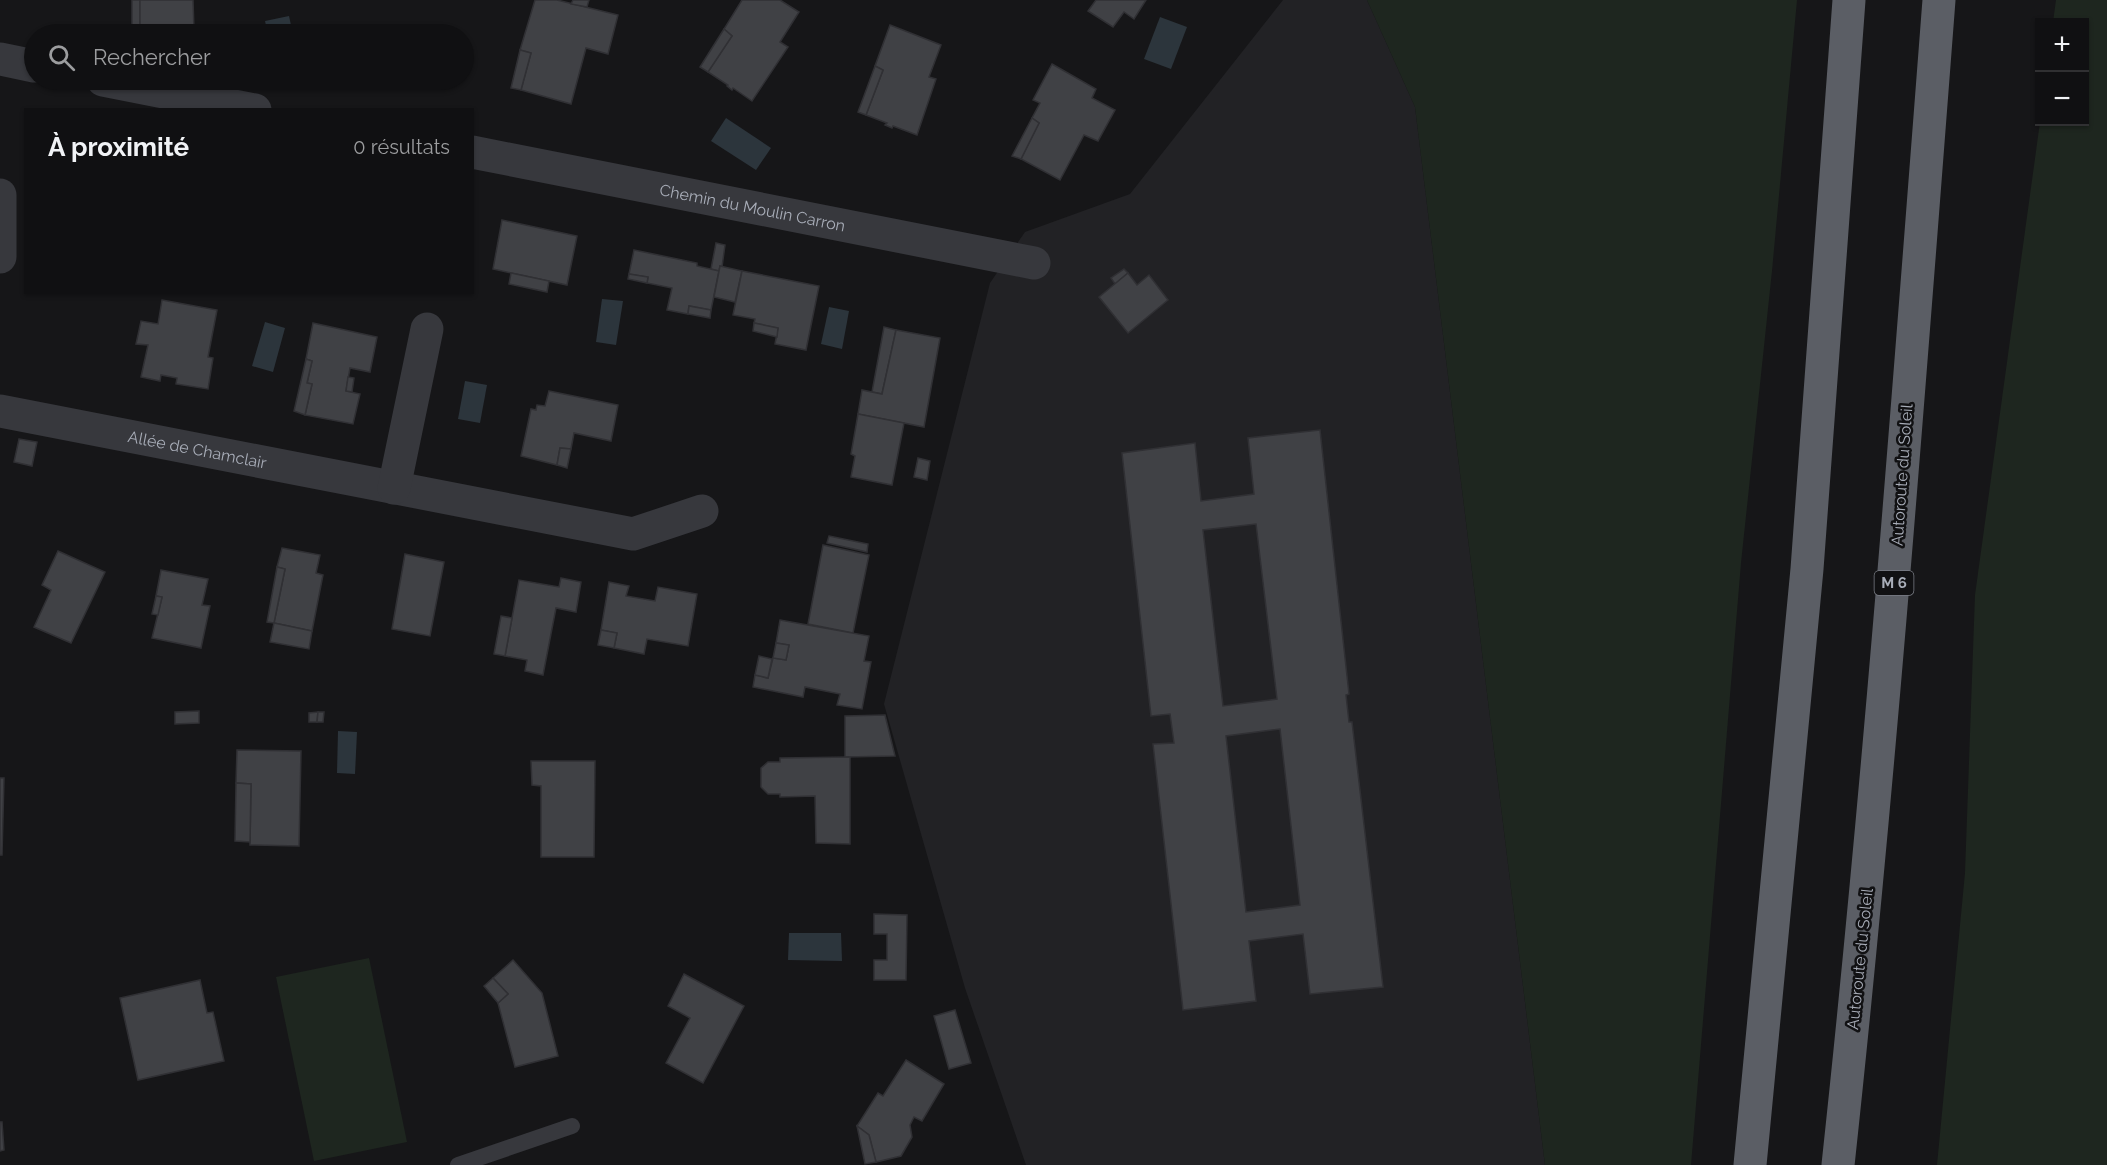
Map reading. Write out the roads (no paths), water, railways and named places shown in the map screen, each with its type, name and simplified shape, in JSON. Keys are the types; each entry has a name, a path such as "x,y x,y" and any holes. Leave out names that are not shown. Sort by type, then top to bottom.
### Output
{"highway":[{"path":"1750,1165 1807,570 1849,0"},
{"name":"Autoroute du Soleil","path":"1838,1165 1859,970 1896,550 1939,0"}],"street":[{"path":"0,59 24,64"},
{"path":"154,90 245,108"},
{"name":"Chemin du Moulin Carron","path":"474,152 1034,263"},
{"path":"0,195 0,257"},
{"path":"394,488 427,329"},
{"name":"Allée de Chamclair","path":"0,411 633,534 702,511"}],"lane":[{"path":"458,1165 572,1126"}]}
